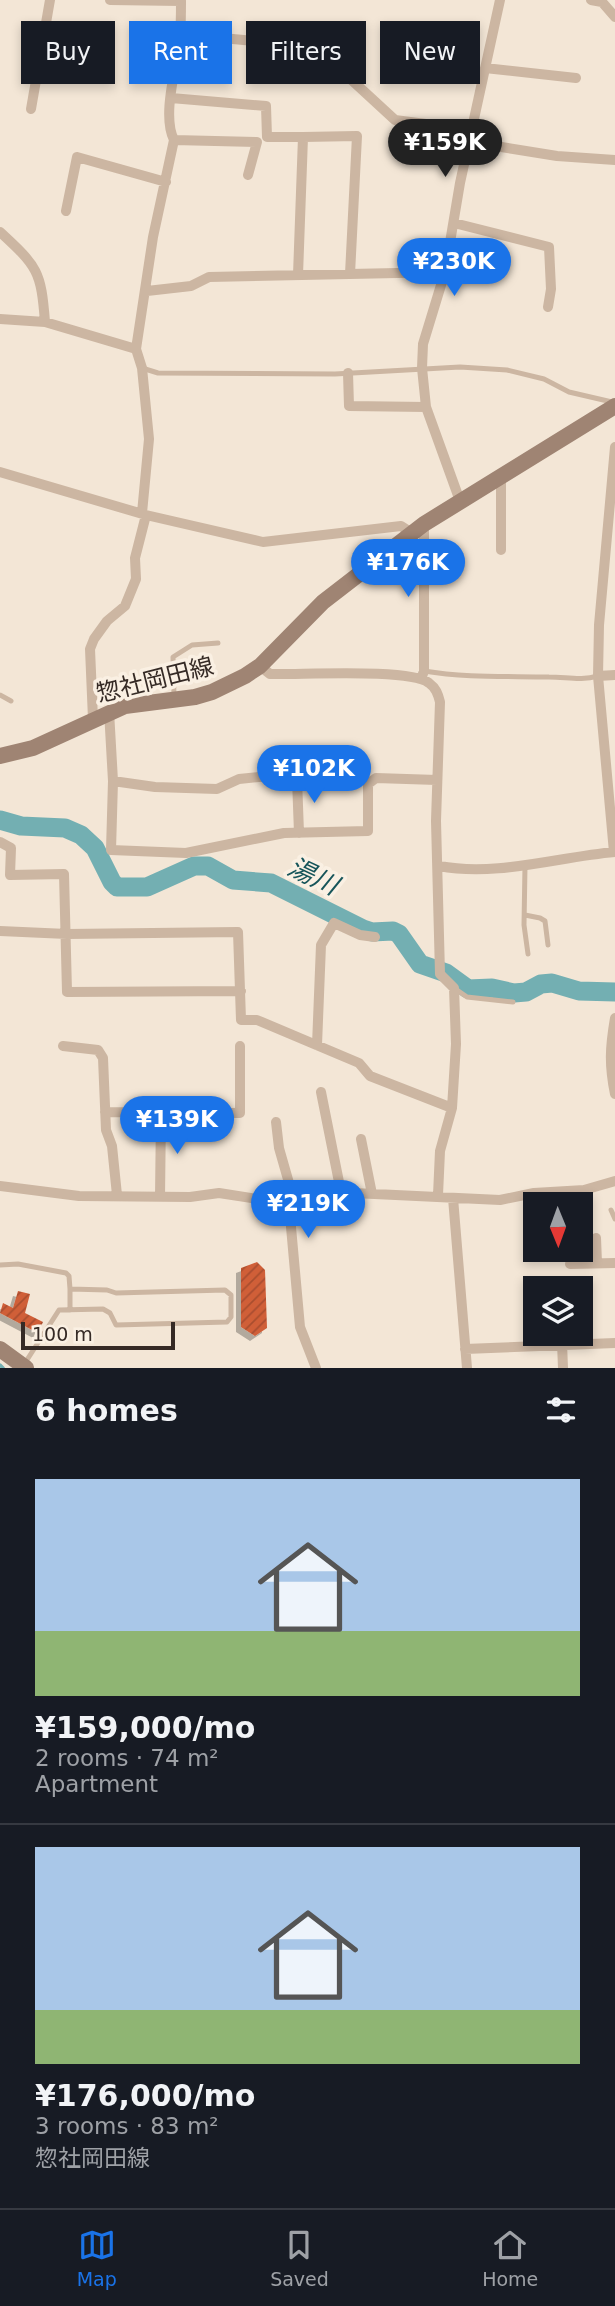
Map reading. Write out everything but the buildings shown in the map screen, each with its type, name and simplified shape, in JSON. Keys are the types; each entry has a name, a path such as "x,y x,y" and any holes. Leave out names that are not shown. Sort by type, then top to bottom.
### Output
{"main road":[{"name":"惣社岡田線","path":"0,756 33,748 109,711 141,702 212,692 231,684 260,666 323,602 418,528 614,408"},
{"path":"0,1349 25,1366"}],"street":[{"path":"31,109 50,0"},
{"path":"110,0 181,0 180,21"},
{"path":"460,501 426,407 422,368 424,344 445,272 500,0"},
{"path":"591,0 602,2 615,17"},
{"path":"232,39 306,52 344,73 395,120 557,156 615,160"},
{"path":"485,68 576,78"},
{"path":"93,719 90,649 107,621 125,606 136,579 135,558 144,514 149,439 142,368 136,349 153,237 174,141 170,134 173,84"},
{"path":"171,97 266,106 267,137 358,136 351,274"},
{"path":"298,275 303,137"},
{"path":"174,141 257,142 248,175"},
{"path":"66,211 77,157 166,182"},
{"path":"454,223 549,247 551,289 548,307"},
{"path":"0,232 36,269 43,293 45,322"},
{"path":"147,290 191,286 209,277 445,272"},
{"path":"0,319 45,322 136,349"},
{"path":"348,373 349,406 426,407"},
{"path":"439,866 455,869 524,866 615,852 598,676 615,447"},
{"path":"0,472 144,514 263,542 401,526 418,528 423,675 437,691 440,702 436,821 440,974 454,988 456,1044 452,1108 440,1151 439,1195"},
{"path":"500,550 501,476"},
{"path":"260,666 270,674 423,675"},
{"path":"598,676 615,675"},
{"path":"109,711 113,781 111,850 186,853 284,833 368,831 369,783 376,778 437,780"},
{"path":"113,781 155,787 217,789 239,779 279,775 297,779 299,833"},
{"path":"0,842 11,848 10,875 64,874 67,992 241,991"},
{"path":"317,1045 321,945 334,923 360,935 375,937"},
{"path":"0,931 67,934 238,932 241,1020 257,1020 317,1045 359,1063 370,1076 452,1108"},
{"path":"615,1018 609,1048 615,1094"},
{"path":"62,1046 98,1050 103,1058 106,1130 112,1146 117,1195"},
{"path":"105,1112 240,1113 240,1046"},
{"path":"321,1091 341,1192"},
{"path":"160,1197 162,1114"},
{"path":"276,1122 279,1148 291,1190 291,1227 300,1327 316,1366"},
{"path":"361,1139 372,1194"},
{"path":"0,1186 79,1196 190,1197 219,1193 258,1199 291,1190 500,1199 534,1193 584,1190 615,1181"},
{"path":"453,1198 467,1368"},
{"path":"596,1238 597,1263"},
{"path":"570,1264 615,1263"},
{"path":"593,1343 615,1343"},
{"path":"465,1349 523,1345"},
{"path":"562,1346 563,1368"}],"lane":[{"path":"142,368 158,373 348,373 422,368 507,370 544,379 569,392 614,408"},
{"path":"174,699 173,657 192,645 218,643"},
{"path":"423,675 585,680 598,676"},
{"path":"0,695 11,701"},
{"path":"524,866 528,954"},
{"path":"525,915 545,921 548,945"},
{"path":"454,988 467,997 513,1002"},
{"path":"611,1210 615,1219"},
{"path":"0,1265 18,1264 66,1273 69,1276 70,1310"},
{"path":"25,1366 57,1311 103,1309 110,1313 116,1325 227,1322 231,1317 231,1295 225,1290 116,1293 107,1290 69,1289"}],"waterway":[{"name":"湯川","path":"0,820 21,826 65,828 81,835 95,848 117,887 147,887 194,866 208,866 233,880 271,883 363,929 372,932 393,931 399,934 420,964 446,973 468,989 492,988 514,993 552,983 579,991 615,992"},
{"path":"0,1365 3,1368"}]}
